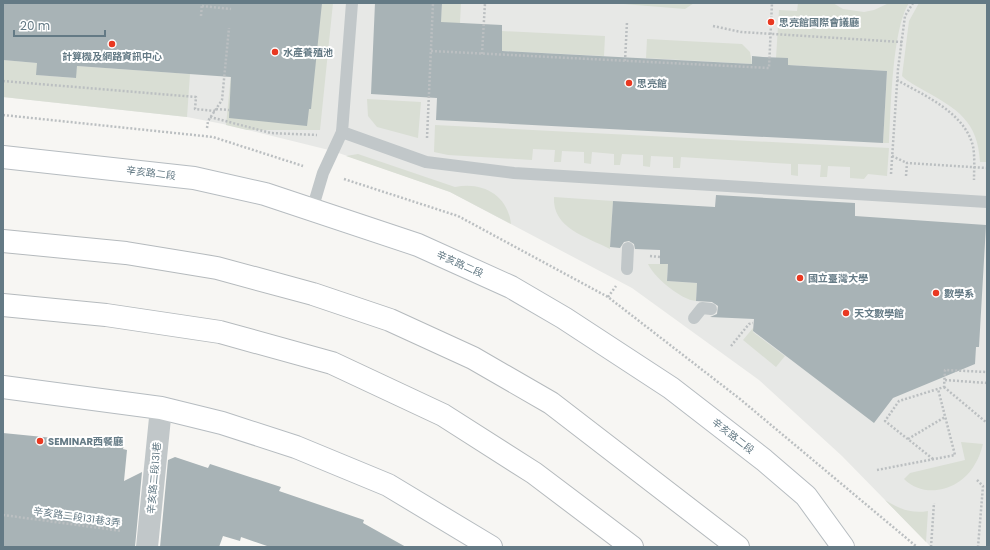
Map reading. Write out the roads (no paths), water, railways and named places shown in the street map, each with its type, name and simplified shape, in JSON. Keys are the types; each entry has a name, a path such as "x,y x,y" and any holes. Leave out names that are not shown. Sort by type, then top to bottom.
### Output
{"main road":[{"name":"辛亥路二段","path":"3,157 194,178 265,194 418,245 511,287 564,318 672,388 764,460 806,496 843,544"},
{"path":"3,241 126,253 217,268 313,294 390,320 473,358 551,403 738,547"},
{"path":"3,305 106,316 220,332 332,363 442,415 534,473 632,547"},
{"path":"3,387 53,392 161,408 222,423 296,447 388,485 491,547"}],"street":[{"name":"辛亥路二段131巷","path":"148,541 161,408"}],"lane":[{"path":"312,210 323,173 341,134 352,3"},
{"path":"341,134 426,162 514,173 981,202"},
{"path":"627,269 628,248"},
{"path":"694,318 702,308 711,309"}],"place":[{"name":"思亮館國際會議廳","path":"771,22"},
{"name":"計算機及網路資訊中心","path":"112,44"},
{"name":"水產養殖池","path":"275,52"},
{"name":"思亮館","path":"629,83"},
{"name":"國立臺灣大學","path":"800,278"},
{"name":"數學系","path":"936,293"},
{"name":"天文數學館","path":"846,313"},
{"name":"SEMINAR西餐廳","path":"40,441"}]}
